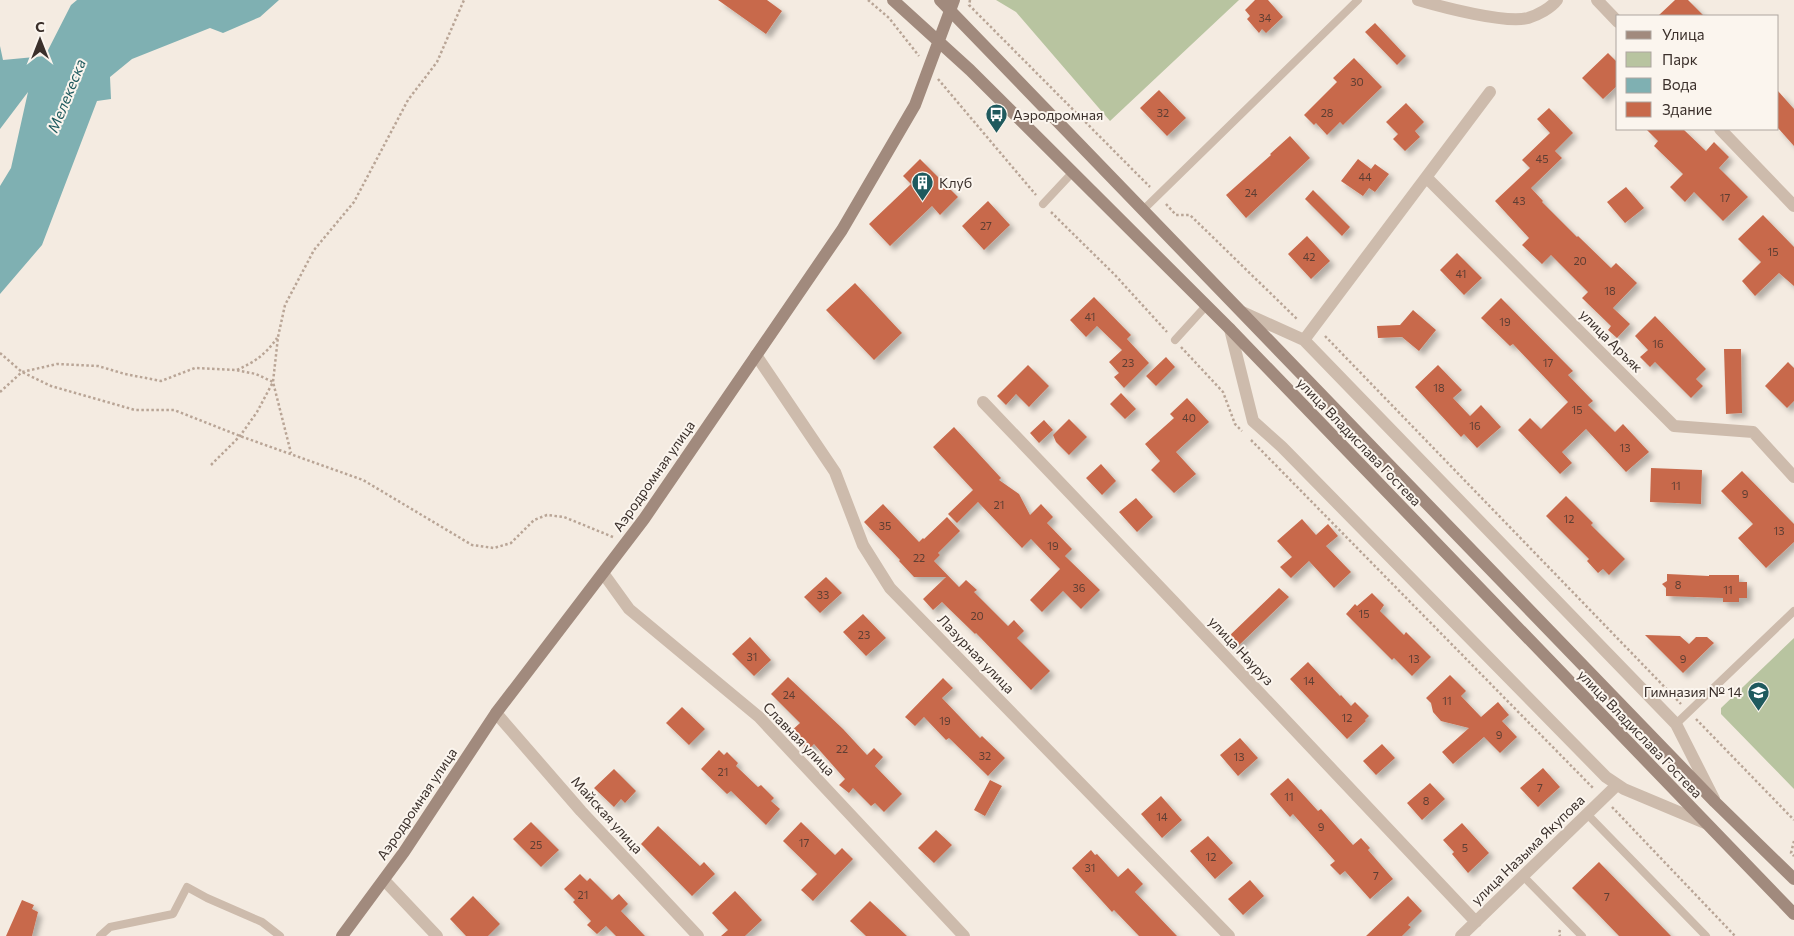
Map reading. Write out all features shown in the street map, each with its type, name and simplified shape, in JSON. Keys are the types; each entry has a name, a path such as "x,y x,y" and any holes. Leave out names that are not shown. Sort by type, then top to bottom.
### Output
{"main road":[{"name":"улица Владислава Гостева","path":"892,0 939,41 1230,329 1794,914"},
{"name":"улица Владислава Гостева","path":"940,0 952,5 1241,312 1715,802 1794,879"},
{"name":"Аэродромная улица","path":"342,936 404,852 496,713 644,519 842,230 915,105 952,5"}],"street":[{"path":"1418,0 1442,7 1507,19 1528,18 1552,6 1557,0"},
{"path":"1597,0 1616,20"},
{"path":"1304,340 1490,92"},
{"path":"1721,130 1794,206"},
{"name":"улица Аръяк","path":"1427,178 1674,426 1753,432 1794,477"},
{"path":"1241,312 1304,340 1676,724 1715,802"},
{"path":"1230,329 1254,421 1282,447 1606,777 1617,785 1705,823"},
{"name":"Лазурная улица","path":"756,355 835,472 863,545 890,588 1229,936"},
{"name":"улица Науруз","path":"983,402 1476,922"},
{"name":"Славная улица","path":"603,573 628,609 759,717 964,936"},
{"name":"Майская улица","path":"496,713 582,811 698,936"},
{"name":"улица Назыма Якупова","path":"1461,936 1617,785"},
{"path":"384,880 436,936"}],"lane":[{"path":"1143,210 1358,0"},
{"path":"1043,204 1072,173"},
{"path":"1174,340 1206,306"},
{"path":"1676,724 1794,611"},
{"path":"1586,814 1706,936"},
{"path":"1523,876 1582,936"},
{"path":"100,936 110,927 173,914 187,887 207,898 262,922 280,936"}],"path":[{"path":"291,454 273,382 278,337 285,305 314,250 354,202 408,100 438,62 464,0"},
{"path":"868,0 889,18 925,62"},
{"path":"970,0 969,5 1176,215 1190,215 1300,322 1316,326 1794,820"},
{"path":"236,370 253,363 267,352 278,337"},
{"path":"0,353 22,372 52,386 135,410 174,410 363,480 472,545 494,548 510,544 534,520 547,515 564,517 626,542"},
{"path":"0,392 22,372 57,364 98,366 124,374 161,381 195,368 236,370 256,374 273,382"},
{"path":"211,465 240,436 257,412 273,382"},
{"path":"1794,841 1791,853 1794,856"}],"green space":[{"path":"996,0 1239,0 1110,121 1016,12"},
{"name":"Гимназия № 14","path":"1794,638 1794,789 1721,714 1721,708"}],"water":[{"name":"Мелекеска","path":"77,0 279,0 260,17 223,33 210,28 132,59 110,77 111,99 97,101 42,245 0,294 0,186 11,168 28,92 0,129 0,46 3,60 45,56 71,5"}],"building":[{"path":"718,0 767,0 782,11 766,34"},
{"path":"1255,0 1268,0 1283,17 1266,33 1262,29 1259,33 1247,19 1250,16 1245,10"},
{"path":"1675,0 1688,0 1703,15 1659,15"},
{"path":"1375,23 1406,56 1397,65 1365,32"},
{"path":"1608,53 1616,61 1616,87 1603,99 1582,78"},
{"path":"1354,58 1382,87 1343,125 1340,122 1327,135 1316,123 1314,125 1304,115 1337,82 1333,78"},
{"path":"1159,90 1186,118 1167,136 1140,108"},
{"path":"1779,92 1794,109 1794,146 1779,129"},
{"path":"1406,103 1424,122 1415,131 1420,137 1405,151 1393,139 1398,134 1386,122"},
{"path":"1549,108 1573,133 1555,151 1562,158 1531,188 1542,202 1577,237 1611,268 1616,263 1637,283 1613,308 1630,324 1617,338 1608,330 1611,326 1582,298 1588,292 1551,255 1542,264 1522,245 1529,238 1495,201 1530,168 1522,160 1550,133 1537,119"},
{"path":"1647,130 1684,130 1706,151 1714,142 1729,157 1719,168 1748,197 1723,221 1694,192 1685,202 1670,187 1683,174 1654,146 1658,141"},
{"path":"1290,136 1310,158 1246,218 1226,195"},
{"name":"Клуб","path":"920,159 958,197 940,215 932,206 890,246 869,224 911,184 903,176"},
{"path":"1358,159 1371,169 1375,164 1389,174 1375,192 1369,188 1363,196 1341,181"},
{"path":"1626,187 1644,208 1625,223 1607,202"},
{"path":"1313,190 1350,227 1342,236 1305,199"},
{"path":"988,201 1010,225 984,250 962,226"},
{"path":"1763,215 1794,247 1794,286 1779,273 1755,296 1742,281 1761,262 1738,239"},
{"path":"1307,236 1330,261 1311,279 1288,254"},
{"path":"1457,253 1482,278 1464,295 1440,270"},
{"path":"855,283 902,333 874,360 826,310"},
{"path":"1094,297 1131,335 1127,339 1149,363 1124,388 1114,377 1119,373 1109,362 1122,350 1097,326 1086,337 1070,320"},
{"path":"1501,298 1573,371 1568,375 1593,401 1588,405 1615,432 1623,424 1649,452 1626,472 1586,429 1562,452 1572,463 1560,474 1518,430 1530,418 1541,429 1568,402 1513,344 1510,346 1481,318"},
{"path":"1413,310 1436,330 1419,351 1402,337 1378,338 1377,326 1400,325"},
{"path":"1655,316 1706,369 1696,379 1703,386 1691,398 1655,362 1650,367 1640,357 1648,350 1635,336"},
{"path":"1724,349 1741,349 1742,413 1726,414"},
{"path":"1166,357 1175,367 1156,386 1146,376"},
{"path":"1788,362 1794,368 1794,401 1787,408 1765,386"},
{"path":"1028,365 1049,386 1029,407 1016,394 1006,405 997,396"},
{"path":"1438,365 1462,390 1453,398 1470,416 1481,405 1501,427 1477,448 1464,434 1461,437 1415,387"},
{"path":"1121,393 1136,409 1125,419 1110,404"},
{"path":"1187,398 1209,422 1176,452 1196,474 1174,493 1151,470 1160,461 1145,444 1174,418 1170,414"},
{"path":"1069,419 1087,437 1069,455 1056,442 1053,435"},
{"path":"1044,420 1053,430 1039,443 1030,433"},
{"path":"954,427 1001,478 999,480 1019,494 1030,515 1041,504 1053,517 1047,523 1072,549 1065,556 1100,590 1081,609 1063,591 1042,612 1030,600 1060,569 1031,539 1022,548 978,502 957,523 948,514 973,490 933,447"},
{"path":"1101,464 1116,481 1102,495 1086,478"},
{"path":"1651,468 1702,470 1701,504 1650,502"},
{"path":"1742,471 1794,524 1794,542 1766,568 1738,538 1753,524 1721,491"},
{"path":"1566,496 1593,523 1591,525 1625,559 1609,575 1603,569 1598,573 1587,561 1589,559 1546,516"},
{"path":"1136,498 1153,517 1137,532 1119,512"},
{"path":"883,504 919,542 947,517 960,531 938,553 940,555 934,561 959,587 966,580 977,590 974,592 1008,626 1014,620 1024,631 1017,638 1050,671 1031,690 976,633 942,602 933,610 923,599 946,577 914,577 864,522"},
{"path":"1302,519 1316,535 1328,524 1338,536 1326,546 1351,572 1334,588 1309,561 1291,578 1280,567 1292,557 1277,541"},
{"path":"1667,574 1739,575 1739,582 1747,582 1747,598 1739,598 1739,602 1723,602 1723,598 1666,596 1666,588 1662,584 1667,581"},
{"path":"826,577 842,593 820,613 804,597"},
{"path":"1279,588 1289,597 1236,648 1227,638"},
{"path":"1372,593 1384,605 1380,611 1404,635 1406,632 1431,657 1412,676 1394,658 1392,660 1346,614 1355,604 1357,606"},
{"path":"863,614 886,638 866,656 843,632"},
{"path":"1645,635 1680,636 1689,644 1696,637 1707,637 1714,643 1683,673"},
{"path":"750,637 771,660 754,676 732,654"},
{"path":"1308,662 1351,706 1355,702 1369,716 1347,739 1290,679"},
{"path":"1450,675 1466,691 1461,696 1481,717 1498,702 1509,715 1502,721 1517,737 1500,753 1484,737 1453,764 1442,752 1469,728 1441,721 1433,712 1431,703 1426,698"},
{"path":"788,677 843,729 867,755 874,748 883,757 875,766 902,794 884,812 875,803 871,806 853,788 849,793 839,785 845,779 814,744 808,750 790,732 800,723 771,694"},
{"path":"943,678 953,688 942,698 980,738 982,736 1005,758 988,776 949,738 946,740 924,717 915,726 905,717"},
{"path":"682,707 705,729 689,745 666,723"},
{"path":"1240,738 1258,758 1238,776 1220,755"},
{"path":"1382,744 1395,758 1376,775 1363,761"},
{"path":"719,750 724,755 727,752 738,763 736,766 758,787 761,785 774,798 771,801 780,809 766,825 731,791 727,794 701,769"},
{"path":"1543,768 1560,787 1538,807 1520,788"},
{"path":"614,769 636,791 625,803 621,799 614,807 594,788"},
{"path":"1288,778 1318,811 1321,809 1353,845 1361,838 1370,848 1368,850 1393,879 1370,899 1345,871 1340,875 1330,865 1335,861 1293,814 1290,817 1270,794"},
{"path":"990,780 1002,786 985,816 974,810"},
{"path":"1430,783 1445,799 1422,820 1407,803"},
{"path":"1161,796 1182,820 1162,838 1141,814"},
{"path":"531,822 559,850 541,867 513,839"},
{"path":"801,822 835,855 842,848 853,859 813,901 801,890 817,874 783,841"},
{"path":"1462,823 1489,853 1468,873 1452,854 1454,852 1443,840"},
{"path":"658,826 700,866 704,862 715,874 692,896 641,844"},
{"path":"936,830 952,845 934,863 918,848"},
{"path":"1208,836 1233,863 1215,879 1190,851"},
{"path":"1091,850 1118,877 1128,868 1143,884 1135,892 1177,936 1139,936 1114,910 1112,912 1072,868"},
{"path":"1599,862 1671,936 1619,936 1572,888"},
{"path":"580,874 587,881 590,878 612,900 619,894 628,904 621,911 645,936 616,936 606,926 597,934 587,925 591,921 573,902 575,900 564,889"},
{"path":"1250,880 1264,896 1243,915 1228,899"},
{"path":"735,891 762,920 745,936 721,936 728,930 712,913"},
{"path":"473,896 500,924 488,936 466,936 450,919"},
{"path":"1408,896 1422,911 1408,925 1411,927 1402,936 1366,936"},
{"path":"22,900 34,905 32,909 38,912 32,936 6,936"},
{"path":"870,901 907,936 866,936 850,921"}],"place":[{"name":"Аэродромная","path":"997,134"},
{"name":"Клуб","path":"923,202"},
{"name":"Гимназия № 14","path":"1758,711"}]}
